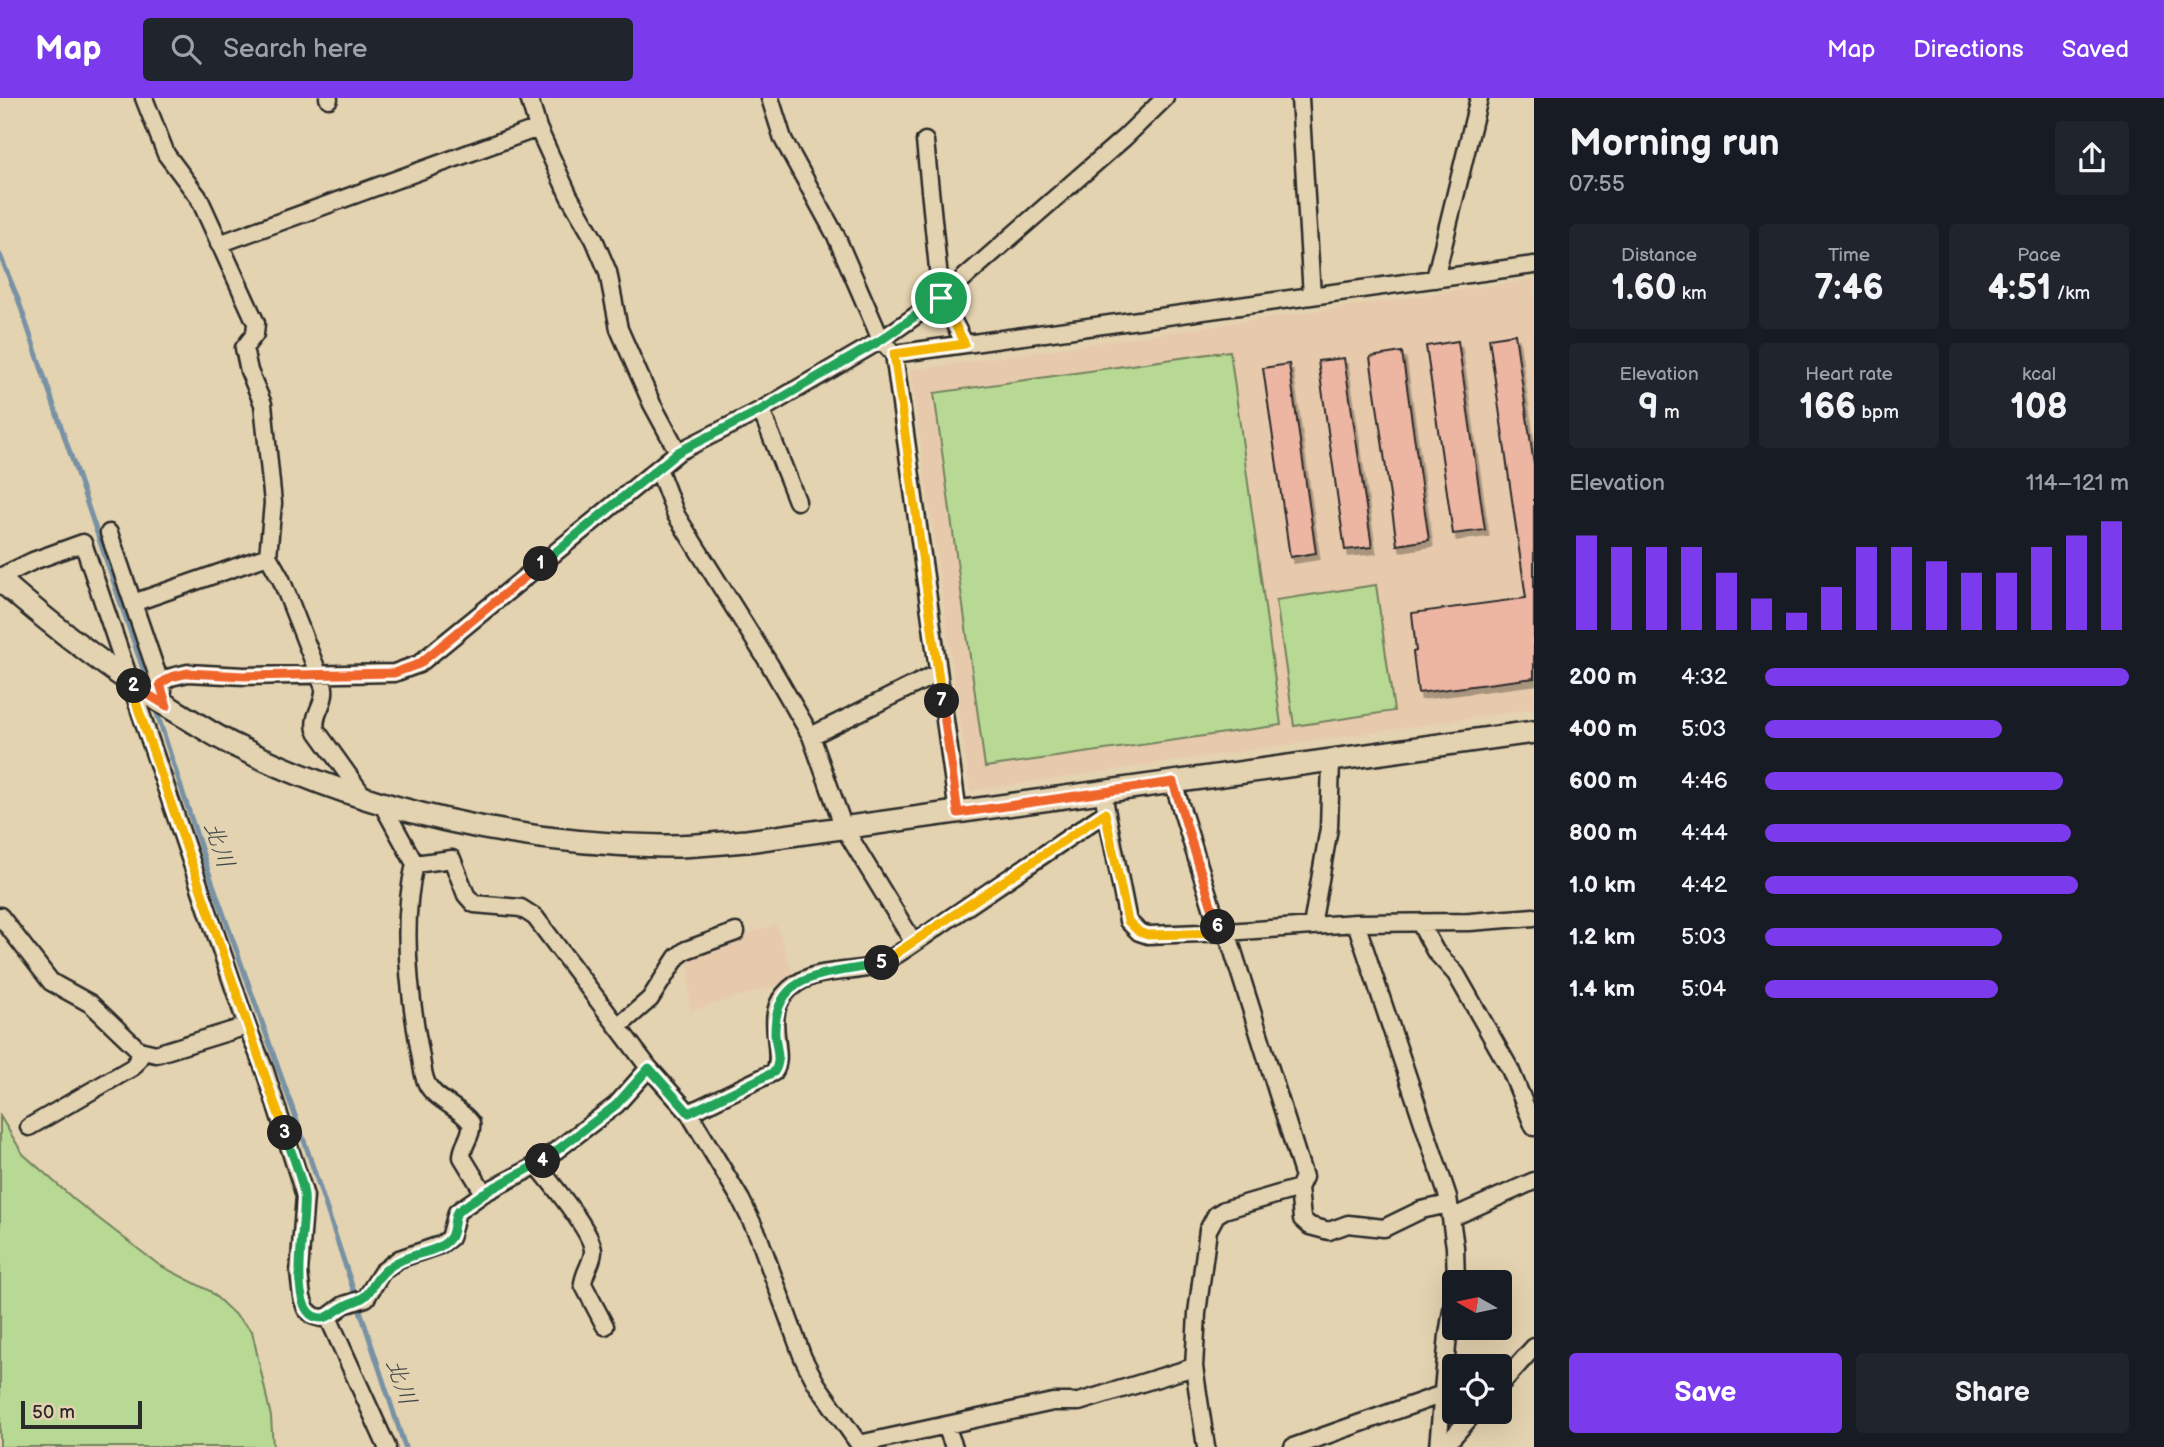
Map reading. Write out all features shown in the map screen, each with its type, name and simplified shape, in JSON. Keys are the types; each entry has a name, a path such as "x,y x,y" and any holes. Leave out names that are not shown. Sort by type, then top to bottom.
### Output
{"street":[{"path":"144,98 166,154 199,198 256,323 255,334 244,348 249,371 263,404 273,503 268,556 281,579 325,692 315,716 316,730 372,799 415,864 410,883 408,922 414,1024 425,1077 431,1090 471,1123 472,1132 463,1148 462,1157 484,1193"},
{"path":"529,98 538,128 608,272 619,329 652,404 678,452"},
{"path":"770,98 783,139 836,236 881,340 894,354 958,813"},
{"path":"162,697 171,677 188,673 319,676 394,673 419,664 678,452 761,410 881,340 941,298 1124,138 1164,98"},
{"path":"1300,98 1312,296"},
{"path":"1435,279 1479,98"},
{"path":"219,244 538,128"},
{"path":"925,141 941,298 965,344"},
{"path":"894,354 1534,265"},
{"path":"761,410 797,501"},
{"path":"658,468 676,515 811,736 844,828 914,943"},
{"path":"109,533 162,697"},
{"path":"649,1068 616,1105 537,1165 484,1193 457,1212 450,1238 440,1245 399,1259 382,1272 366,1298 344,1305 328,1317 314,1316 306,1309 299,1272 304,1196 265,1071 247,1026 132,685 83,543 33,561 0,579 48,623 132,685 162,697 236,747 290,771 372,799 454,822 544,837 601,843 665,846 747,841 1534,732"},
{"path":"133,603 268,556"},
{"path":"811,736 938,673"},
{"path":"1312,926 1329,828 1331,761"},
{"path":"1173,782 1304,1177 1299,1188 1224,1210 1211,1221 1196,1313 1194,1367 1206,1447"},
{"path":"1104,791 1105,813 1128,921 1133,928 1148,935 1224,933 1356,923 1470,922 1534,916"},
{"path":"689,1113 774,1072 778,1065 776,1012 782,996 798,983 822,973 885,962 1105,813"},
{"path":"415,864 452,859 466,895 474,904 521,908 536,918 649,1068 689,1113 741,1200 758,1235 803,1358 816,1383 860,1446 1054,1402 1079,1402 1194,1367"},
{"path":"0,916 51,982 91,1004 134,1047 144,1052 156,1054 247,1026"},
{"path":"1356,923 1450,1211 1456,1270"},
{"path":"1420,923 1435,951 1456,974 1510,1069 1534,1127"},
{"path":"619,1026 650,999 677,957 687,950 736,932"},
{"path":"29,1127 133,1067 144,1052"},
{"path":"537,1165 570,1208 591,1242 593,1254 583,1284 605,1326"},
{"path":"1299,1188 1300,1212 1305,1223 1316,1229 1329,1231 1348,1224 1384,1228 1421,1210 1450,1211 1534,1181"},
{"path":"328,1317 387,1447"},
{"path":"1512,1369 1534,1347"},
{"path":"1293,1447 1442,1394"},
{"path":"1438,1447 1442,1424"},
{"path":"1444,1447 1464,1424"},
{"path":"946,1426 954,1447"}],"shaded area":[{"path":"1534,279 1534,709 970,791 910,370"},
{"path":"776,924 795,980 690,1011 688,954"}],"green space":[{"path":"1230,351 1281,725 985,767 934,393"},
{"path":"1376,585 1394,711 1294,726 1276,600"},
{"path":"0,1116 23,1154 76,1201 159,1265 210,1291 252,1331 271,1417 273,1447 0,1447"}],"building":[{"path":"1515,334 1534,465 1534,678 1418,693 1412,613 1526,598 1489,338"},
{"path":"1458,341 1485,530 1453,534 1426,346"},
{"path":"1402,352 1429,540 1397,545 1370,357"},
{"path":"1344,358 1372,547 1345,550 1318,361"},
{"path":"1289,364 1316,553 1290,557 1263,368"}],"waterway":[{"name":"北川","path":"0,255 18,299 148,684"},
{"name":"北川","path":"155,707 208,870 308,1152 405,1447"}],"route":[{"path":"941,298 965,344 894,354 958,813 1173,782 1220,933 1148,935 1133,928 1128,921 1105,813 885,962 822,973 798,983 782,996 776,1012 778,1065 774,1072 689,1113 649,1068 616,1105 537,1165 484,1193 457,1212 450,1238 440,1245 399,1259 382,1272 366,1298 344,1305 328,1317 314,1316 306,1309 299,1272 304,1196 265,1071 247,1026 129,682 167,706 160,684 179,674 319,676 394,673 419,664 678,452 761,410 881,340 941,298"}]}
